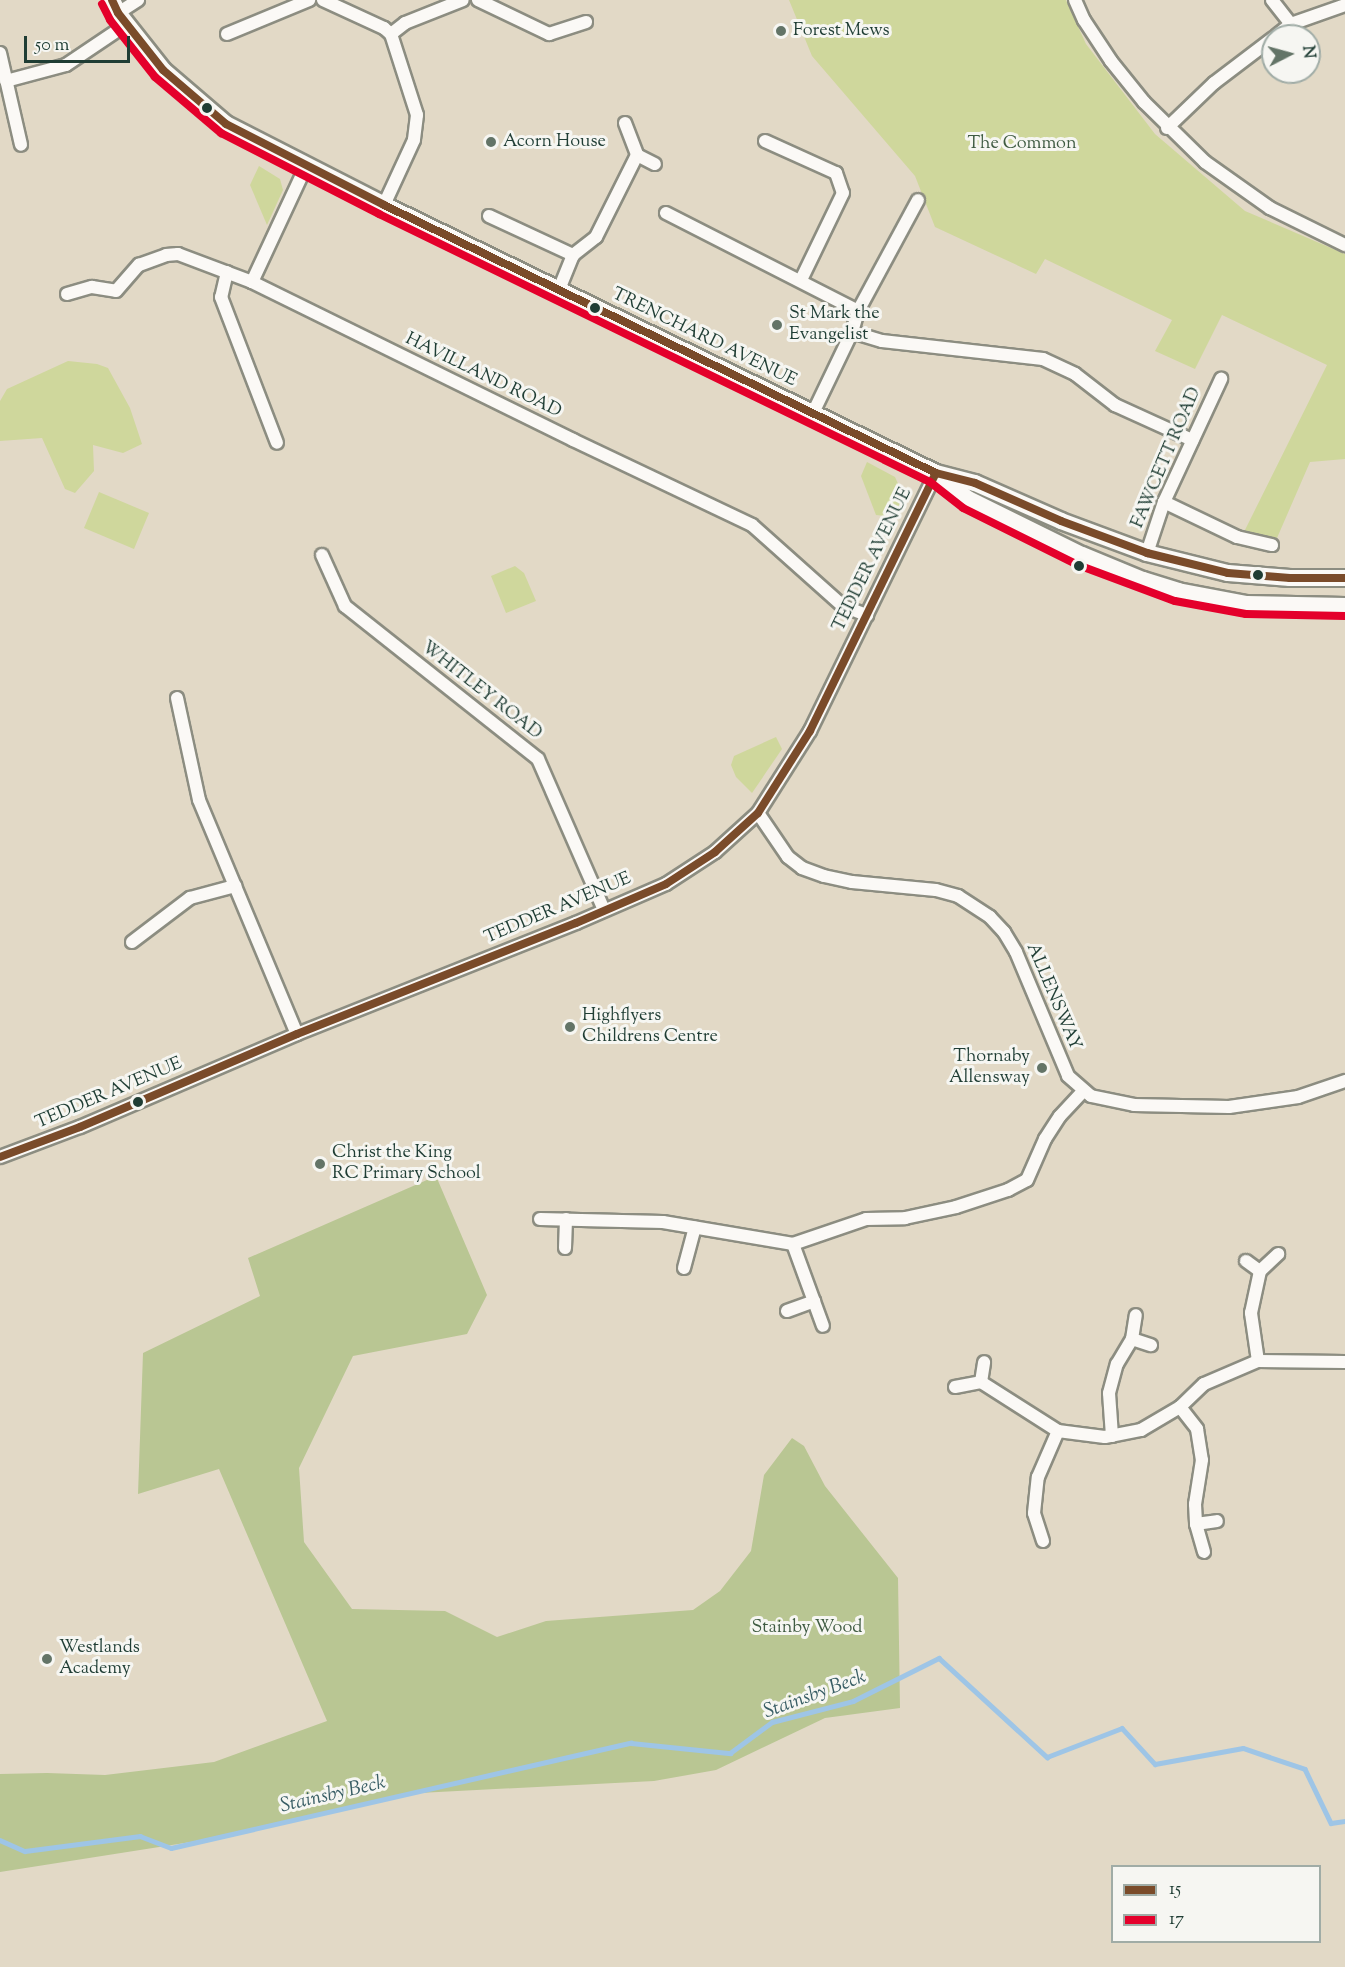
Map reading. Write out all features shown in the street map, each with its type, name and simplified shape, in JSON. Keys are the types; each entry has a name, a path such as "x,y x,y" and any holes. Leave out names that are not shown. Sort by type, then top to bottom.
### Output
{"street":[{"path":"6,81 66,65 119,12 138,0"},
{"path":"227,34 309,0"},
{"path":"323,0 384,28 391,34 417,115 414,140 384,205"},
{"path":"391,34 405,23 463,0"},
{"path":"478,0 549,34 585,22"},
{"path":"1075,0 1084,20 1111,61 1167,128 1205,162 1241,189 1270,208 1345,245"},
{"path":"1272,0 1291,24 1345,5"},
{"name":"TRENCHARD AVENUE","path":"119,12 163,70 218,117 306,166 384,205 936,473 975,483 1147,553 1228,573 1290,578 1345,578"},
{"path":"1167,128 1214,83 1261,47"},
{"path":"0,53 21,145"},
{"path":"625,123 637,155 655,164"},
{"path":"765,141 836,173 843,193 801,280"},
{"path":"559,289 573,255 596,237 637,155"},
{"path":"252,282 306,166"},
{"path":"813,413 852,332 858,311 918,200"},
{"path":"666,213 858,311"},
{"path":"489,216 573,255"},
{"name":"HAVILLAND ROAD","path":"67,294 92,287 116,291 139,265 166,255 178,254 252,282 583,445 744,520 843,606 867,615"},
{"path":"227,272 221,297 277,443"},
{"path":"852,332 882,341 1043,359 1075,374 1115,405 1192,440"},
{"name":"FAWCETT ROAD","path":"1147,553 1164,502 1221,379"},
{"path":"936,473 968,499 1108,566 1178,591 1247,604 1345,606"},
{"name":"TEDDER AVENUE","path":"0,1157 80,1127 297,1034 666,884 716,852 758,813 810,731 936,473"},
{"path":"1164,502 1237,537 1272,545"},
{"path":"1033,530 1042,512"},
{"name":"WHITLEY ROAD","path":"322,555 345,606 538,759 604,910"},
{"path":"177,698 199,800 297,1034"},
{"name":"ALLENSWAY","path":"758,813 788,857 802,868 852,882 936,890 958,896 990,917 1004,932 1016,952 1058,1058 1068,1076 1083,1091"},
{"path":"132,942 190,898 235,886"},
{"path":"540,1219 663,1222 793,1244 866,1220 905,1218 956,1207 1008,1190 1027,1180 1045,1139 1060,1116 1083,1091 1101,1099 1134,1105 1230,1107 1298,1097 1345,1082"},
{"path":"566,1219 566,1248"},
{"path":"684,1268 696,1227"},
{"path":"793,1244 823,1326"},
{"path":"1258,1361 1251,1313 1260,1271 1278,1254"},
{"path":"1246,1261 1260,1271"},
{"path":"787,1311 814,1301"},
{"path":"1112,1436 1109,1393 1117,1364 1132,1339 1136,1315"},
{"path":"1132,1339 1151,1345"},
{"path":"955,1387 981,1382 1058,1431 1084,1436 1112,1436 1141,1430 1180,1407 1204,1384 1258,1361 1345,1362"},
{"path":"981,1382 984,1362"},
{"path":"1180,1407 1197,1430 1202,1460 1195,1504 1196,1524 1204,1552"},
{"path":"1043,1540 1034,1514 1038,1477 1058,1431"},
{"path":"1196,1524 1217,1521"}],"green space":[{"name":"The Common","path":"789,0 1066,0 1086,44 1155,134 1245,211 1345,254 1345,459 1310,462 1277,538 1244,532 1327,365 1222,315 1195,369 1155,351 1172,320 1045,259 1036,274 935,227 915,176 812,56"},
{"path":"259,166 280,179 283,190 267,225 250,185"},
{"path":"68,361 97,364 108,368 130,408 142,444 123,453 93,445 94,471 75,493 65,489 42,438 0,441 0,401 7,389"},
{"path":"867,462 895,477 900,488 900,503 895,517 876,515 861,476"},
{"path":"99,492 149,513 134,549 84,528"},
{"path":"515,566 524,573 536,601 506,613 491,576"},
{"path":"776,737 782,749 752,793 736,777 731,765 734,756"},
{"name":"Stainby Wood","path":"436,1176 487,1295 467,1334 353,1356 299,1468 304,1542 352,1609 445,1611 497,1637 546,1621 693,1610 720,1591 751,1551 764,1475 792,1438 804,1446 825,1486 898,1578 900,1708 825,1718 716,1770 654,1781 419,1793 191,1842 0,1872 0,1774 105,1775 214,1762 327,1721 219,1469 138,1494 143,1353 260,1296 248,1258"}],"waterway":[{"name":"Stainsby Beck","path":"0,1840 25,1851 140,1836 171,1848 631,1743 730,1753 772,1722 853,1701 939,1658 1047,1757 1122,1728 1155,1764 1243,1748 1305,1769 1331,1823 1345,1821"}],"transit line":[{"name":"15","path":"112,0 118,13 163,70 226,124 384,205 936,473 975,483 1061,521 1147,553 1228,573 1290,578 1345,578"},
{"name":"17","path":"102,4 110,20 155,77 221,133 379,214 930,482 963,508 1078,565 1175,601 1246,614 1345,616"},
{"name":"15","path":"0,1157 80,1127 297,1034 576,923 666,884 715,852 758,813 810,731 936,473"}],"place":[{"name":"Forest Mews","path":"781,31"},
{"name":"Acorn House","path":"491,142"},
{"name":"St Mark the Evangelist","path":"777,325"},
{"name":"Highflyers Childrens Centre","path":"570,1027"},
{"name":"Thornaby Allensway","path":"1042,1068"},
{"name":"Christ the King RC Primary School","path":"320,1164"},
{"name":"Westlands Academy","path":"47,1659"}]}
